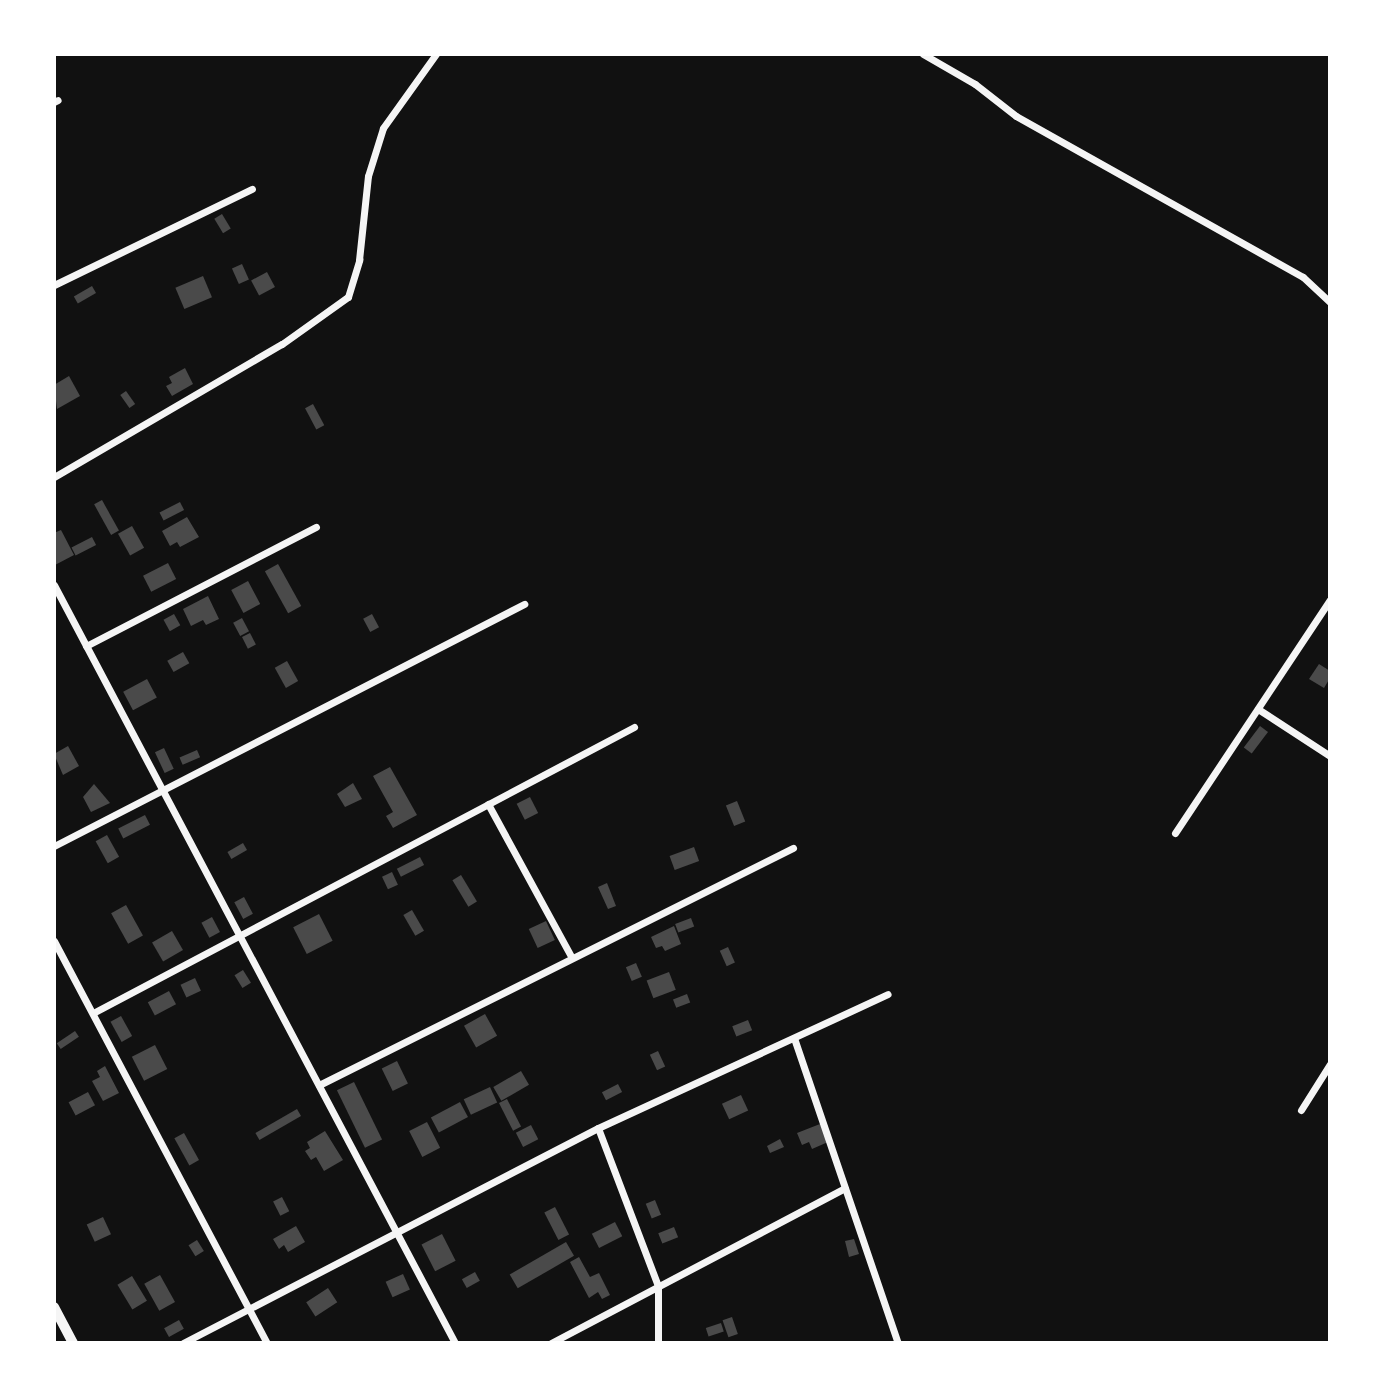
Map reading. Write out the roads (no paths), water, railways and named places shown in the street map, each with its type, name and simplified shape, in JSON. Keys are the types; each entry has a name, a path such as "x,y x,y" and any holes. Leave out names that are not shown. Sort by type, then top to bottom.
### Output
{"main road":[{"path":"54,1307 73,1343"}],"street":[{"path":"54,477 282,344 348,296 359,260 368,176 383,128 436,54"},
{"path":"923,54 975,84 1016,116 1303,277 1330,302"},
{"path":"54,285 252,189"},
{"path":"86,646 316,527"},
{"path":"54,585 455,1343"},
{"path":"1175,833 1330,600"},
{"path":"54,846 524,604"},
{"path":"1258,709 1330,756"},
{"path":"93,1013 634,727"},
{"path":"488,804 572,958"},
{"path":"319,1085 793,848"},
{"path":"54,941 58,956 93,1013 267,1343"},
{"path":"183,1343 598,1128 888,994"},
{"path":"794,1038 898,1343"},
{"path":"1301,1110 1330,1064"},
{"path":"598,1128 658,1286 658,1343"},
{"path":"551,1343 845,1188"}]}
